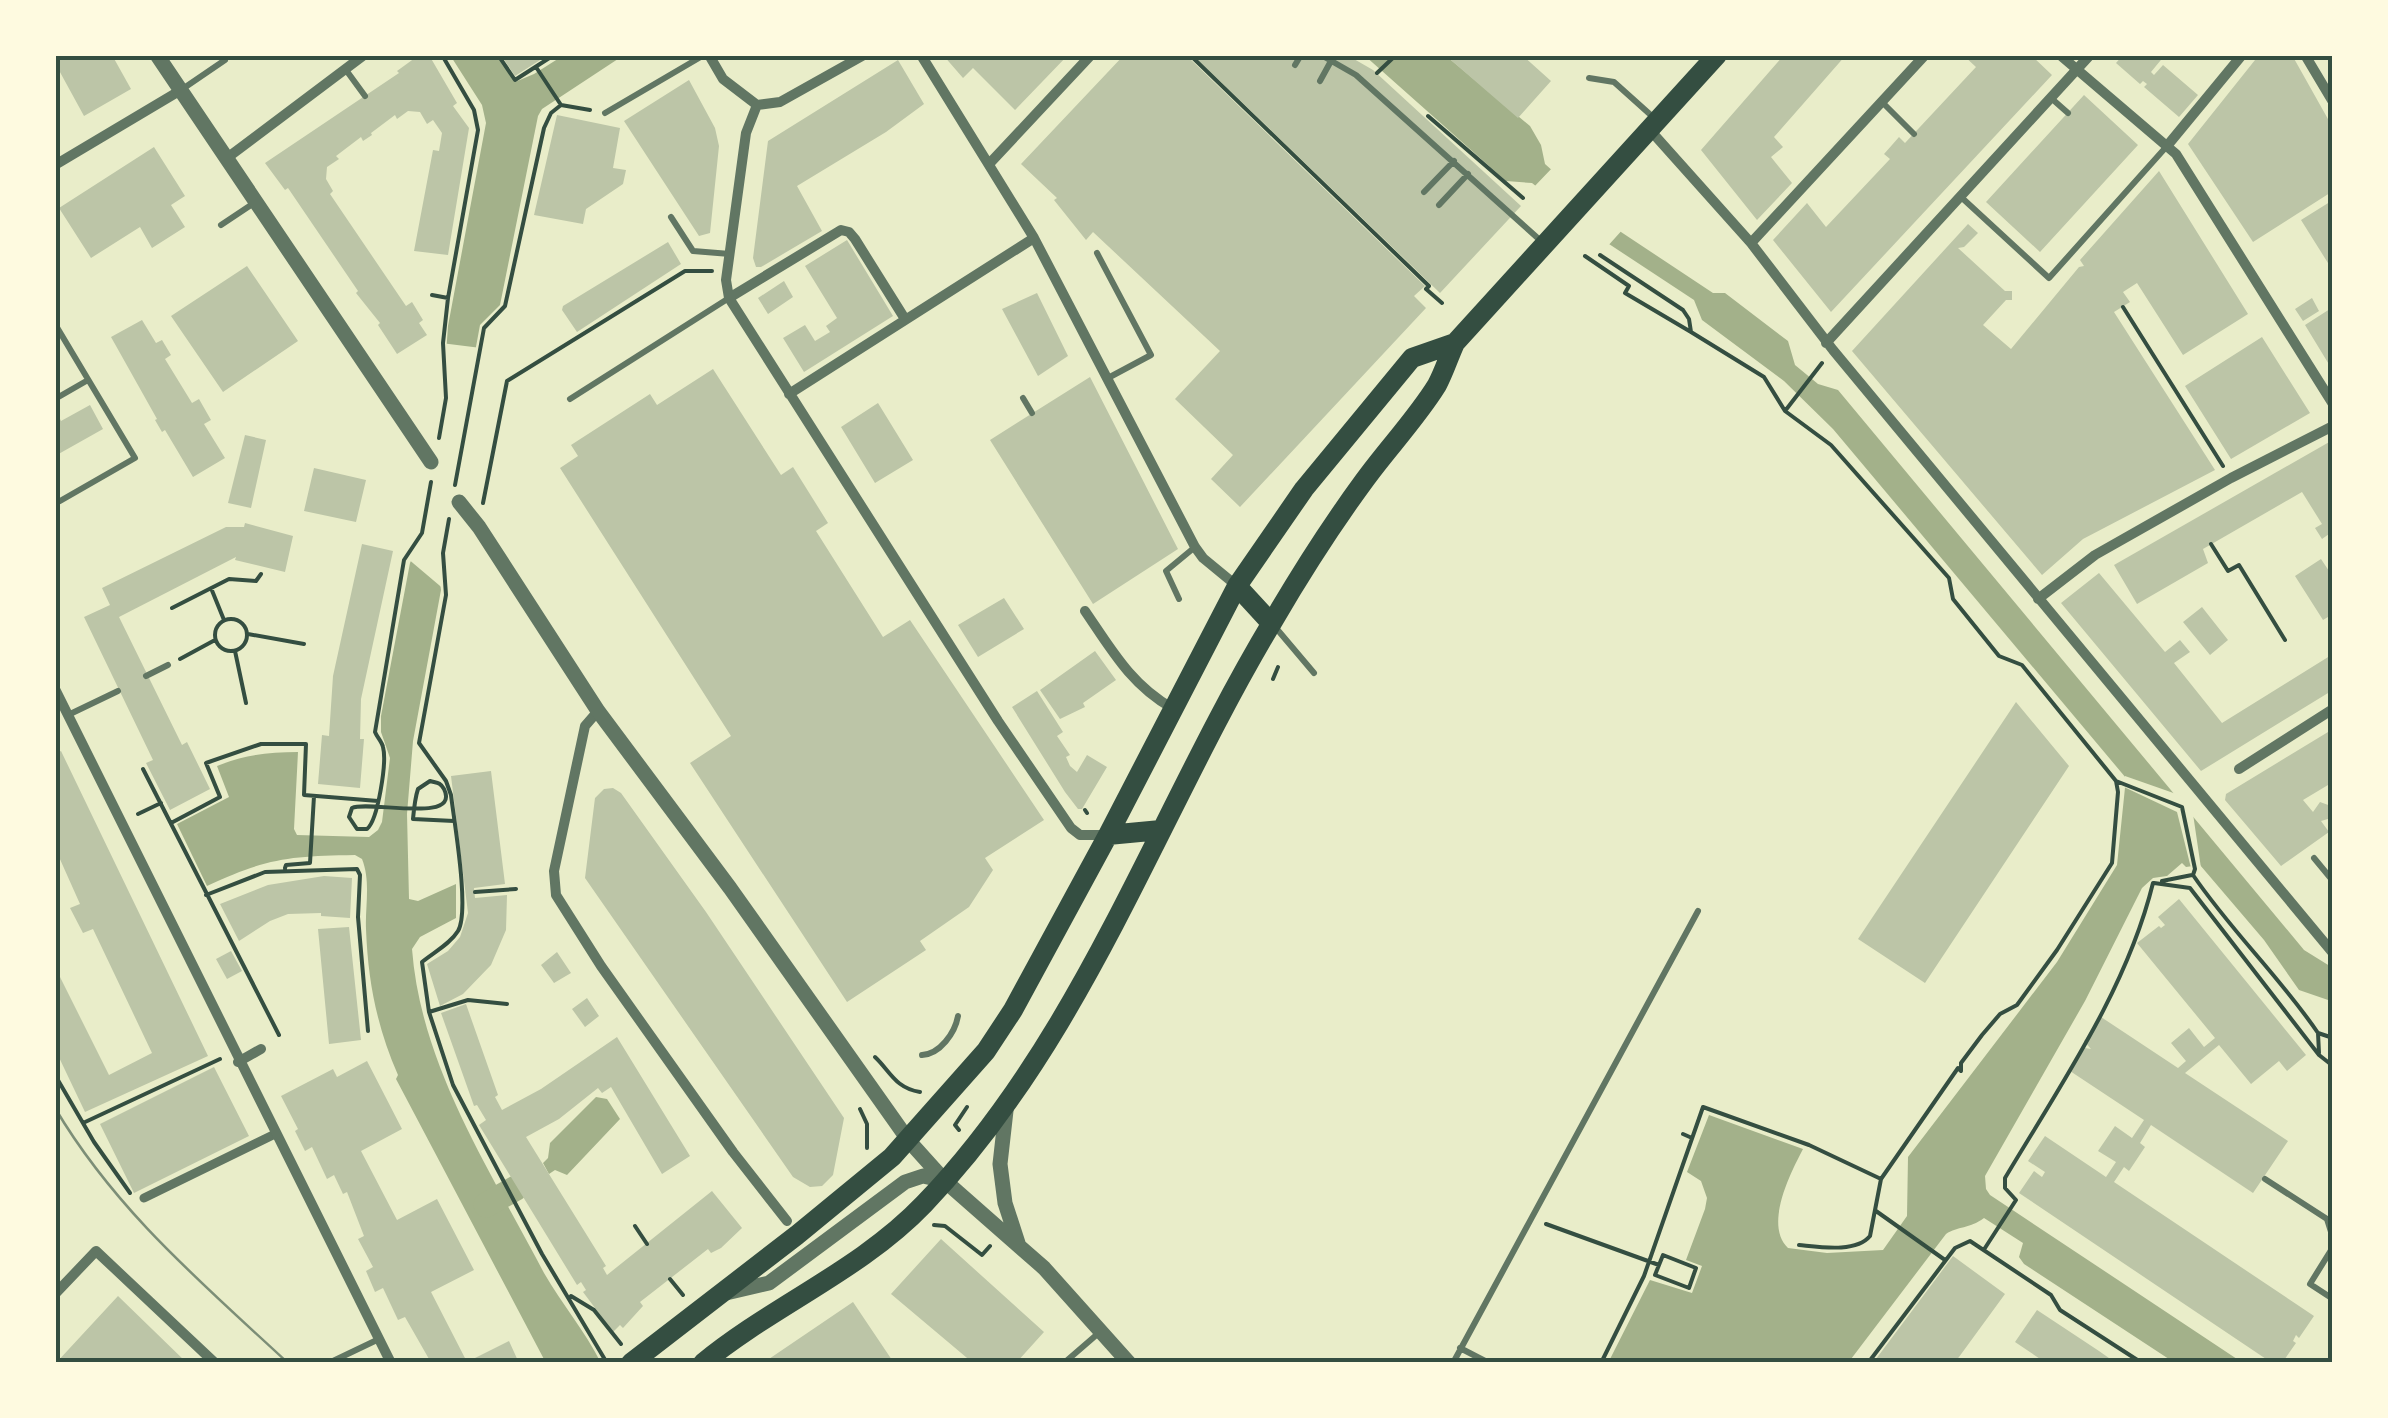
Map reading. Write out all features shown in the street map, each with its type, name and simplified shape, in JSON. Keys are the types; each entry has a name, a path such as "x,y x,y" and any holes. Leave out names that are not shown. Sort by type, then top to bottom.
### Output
{"highway":[{"path":"702,1363 893,1232 945,1181 1073,1004 1213,724 1271,623 1363,482 1437,384 1455,343 1716,55"},
{"path":"627,1355 658,1340 797,1235 909,1142 986,1052 1108,835 1237,586 1315,476 1412,358 1455,343"},
{"path":"1237,586 1271,623"},
{"path":"1108,835 1161,830"}],"street":[{"path":"157,55 430,462"},
{"path":"227,158 364,55"},
{"path":"706,55 723,79 757,105 780,102 864,55"},
{"path":"921,55 1034,238 1195,546 1203,558 1237,586"},
{"path":"990,163 1091,55"},
{"path":"1751,243 1925,55"},
{"path":"2060,55 2176,154 2333,404"},
{"path":"1826,342 2090,55"},
{"path":"2166,146 2242,55"},
{"path":"2305,55 2333,102"},
{"path":"55,165 181,90"},
{"path":"757,105 746,133 728,271 729,298 998,721 1072,828 1080,835 1108,835"},
{"path":"1654,126 1826,342 2333,953"},
{"path":"729,298 835,232 849,232 905,320"},
{"path":"790,394 1034,238"},
{"path":"2038,599 2095,555 2230,478 2333,426"},
{"path":"454,505 478,527 598,711 730,888 909,1142 945,1181 1020,1246 1129,1363"},
{"path":"1086,611 1134,681 1172,708"},
{"path":"55,690 391,1363"},
{"path":"2239,769 2333,709"},
{"path":"598,711 586,726 554,871 556,895 602,966 786,1221"},
{"path":"236,1057 261,1048"},
{"path":"1008,1098 1000,1164 1005,1204 1020,1246"},
{"path":"144,1198 274,1134"},
{"path":"718,1294 770,1282 905,1182 923,1176 945,1181"},
{"path":"55,1294 96,1251 215,1363"}],"lane":[{"path":"605,113 706,55"},
{"path":"1295,65 1301,55"},
{"path":"1321,55 1356,75 1544,244"},
{"path":"181,90 223,58"},
{"path":"1320,81 1331,61"},
{"path":"346,70 365,96"},
{"path":"1589,78 1614,82 1654,126"},
{"path":"2052,98 2068,113"},
{"path":"1882,102 1914,134"},
{"path":"1960,197 2049,278 2166,146"},
{"path":"1424,192 1454,161"},
{"path":"1439,206 1468,174"},
{"path":"221,224 256,202"},
{"path":"671,217 693,251 730,254"},
{"path":"1997,231 2003,222"},
{"path":"1098,253 1151,355 1107,379"},
{"path":"570,398 729,298"},
{"path":"55,324 136,458 60,500"},
{"path":"55,399 88,380"},
{"path":"1023,398 1032,413"},
{"path":"1179,599 1166,572 1195,546"},
{"path":"1271,623 1314,673"},
{"path":"146,676 168,665"},
{"path":"68,715 118,691"},
{"path":"2314,858 2333,881"},
{"path":"1452,1363 1698,911"},
{"path":"922,1055 935,1052 956,1027 958,1016"},
{"path":"2265,1179 2327,1219 2333,1238"},
{"path":"2333,1247 2310,1284 2333,1298"},
{"path":"1064,1363 1101,1331"},
{"path":"333,1361 379,1339"},
{"path":"1460,1348 1489,1363"}],"path":[{"path":"442,55 474,110 478,130 448,298 444,343"},
{"path":"498,55 515,80 538,69 554,55"},
{"path":"1190,55 1442,303"},
{"path":"538,69 561,105 605,113"},
{"path":"561,105 544,128 506,306 484,328 442,553 446,591 419,742 446,781 465,893 457,933 422,962 429,1012 453,1085 607,1363"},
{"path":"1448,134 1523,198"},
{"path":"1600,255 1683,310 1691,332"},
{"path":"1585,256 1629,286 1625,292 1764,377 1785,411 1831,445 1948,578 1952,599 1999,656 2022,666 2118,781 2182,806 2194,872 2221,922 2320,1055 2333,1066"},
{"path":"478,527 507,381 685,272 728,271"},
{"path":"432,295 448,298"},
{"path":"2122,306 2230,478"},
{"path":"1785,411 1819,366"},
{"path":"2158,381 2166,376"},
{"path":"2211,544 2228,572 2239,565 2285,640"},
{"path":"406,557 374,732 384,749 378,801 375,818 367,829 357,829 350,822 350,812 361,804 433,810 441,806 446,796 435,781 426,782 416,793 413,818 454,820"},
{"path":"172,608 229,578 256,582 261,574"},
{"path":"211,588 224,620"},
{"path":"248,634 235,651 224,650 215,640 216,627 224,620 239,620 248,634 304,644"},
{"path":"168,665 215,640"},
{"path":"235,651 246,704"},
{"path":"1272,679 1278,667"},
{"path":"171,823 220,798 206,763 261,744 306,744 304,796 378,801"},
{"path":"143,768 279,1035"},
{"path":"1798,1245 1860,1245 1870,1236 1882,1179 1958,1068 1961,1071 1961,1062 2000,1014 2017,1005 2108,870 2115,854 2118,781"},
{"path":"206,895 246,878 310,863 314,796"},
{"path":"137,815 161,803"},
{"path":"285,868 353,868 360,875 358,917 368,1031"},
{"path":"2153,883 2194,872"},
{"path":"2153,883 2185,885 2252,947 2318,1033 2320,1055"},
{"path":"1984,1248 2016,1200 2004,1188 2005,1178 2111,992 2142,927 2153,883"},
{"path":"475,892 516,889"},
{"path":"429,1012 468,1000 507,1004"},
{"path":"2318,1033 2333,1038"},
{"path":"876,1056 895,1082 907,1090 920,1092 932,1088"},
{"path":"83,1122 236,1057"},
{"path":"55,1075 133,1197 144,1198"},
{"path":"956,1125 969,1108 965,1104"},
{"path":"858,1105 868,1135 864,1155"},
{"path":"1601,1363 1649,1262 1703,1107 1809,1145 1882,1179"},
{"path":"1683,1134 1692,1138"},
{"path":"1876,1211 1945,1260"},
{"path":"1531,1218 1659,1264"},
{"path":"634,1226 647,1244"},
{"path":"929,1226 949,1227 982,1255"},
{"path":"1868,1363 1945,1260 1960,1243 1970,1241 2051,1295 2060,1310 2142,1363"},
{"path":"1662,1255 1696,1268 1688,1288 1655,1275 1659,1264 1662,1255"},
{"path":"567,1294 594,1310 627,1355"}],"shaded area":[{"path":"450,55 497,55 515,82 564,55 624,55 542,109 538,116 500,305 480,325 437,559 441,590 413,741 407,814 409,899 418,901 456,884 456,918 420,937 412,949 429,1035 481,1157 544,1273 601,1363 546,1363 396,1079 371,986 367,885 362,859 355,855 279,860 207,886 177,824 229,797 217,766 256,755 298,752 294,829 297,835 369,837 382,822 390,758 381,732 381,716 410,563 424,533 449,393 448,326 486,123 482,105"},
{"path":"1364,55 1445,55 1530,126 1541,145 1545,164 1621,232 1713,293 1725,293 1788,341 1795,365 1818,384 1838,390 2304,950 2333,968 2331,1001 2299,990 2264,940 2200,865 2186,867 2182,863 2167,876 2153,878 2142,888 2085,1001 1985,1176 1990,1195 2243,1363 2175,1363 2024,1264 2019,1257 2023,1243 1984,1218 1946,1234 1848,1363 1608,1363 1650,1280 1692,1293 1702,1266 1686,1260 1707,1198 1701,1181 1687,1172 1709,1115 1803,1149 1786,1185 1779,1213 1781,1238 1788,1248 1827,1253 1883,1250 1907,1216 1908,1157 2057,962 2117,865 2126,778 1833,429 1784,381 1702,320 1694,300 1609,244 1532,183 1506,181"},
{"path":"596,1097 607,1099 620,1119 567,1175 555,1170 549,1174 543,1163 548,1158 550,1143"}],"pier":[{"path":"1554,166 1624,228 1606,248 1532,189"},
{"path":"441,343 481,348 442,560 446,591 407,558 419,532 444,393"},
{"path":"2125,776 2182,796 2192,807 2201,868 2191,868 2177,812 2124,787"}],"building":[{"path":"55,55 112,55 131,89 84,116 55,63"},
{"path":"419,55 429,55 457,103 453,106 469,128 448,255 414,251 433,150 439,151 442,133 433,120 427,124 420,112 408,111 397,119 395,115 372,135 363,141 361,137 336,156 339,159 327,167 326,179 333,191 330,194 406,306 412,302 423,320 419,323 427,335 397,354 288,188 285,190 265,163 399,73"},
{"path":"501,55 548,55 515,76"},
{"path":"943,55 1068,55 1015,110 973,68 963,78"},
{"path":"1124,55 1186,55 1425,286 1414,296 1426,308 1240,507 1211,479 1233,455 1175,399 1220,351 1093,232 1086,240 1054,200 1057,198 1021,164"},
{"path":"1193,55 1347,55 1373,70 1521,206 1440,293"},
{"path":"1445,55 1522,55 1551,81 1518,118"},
{"path":"1784,55 1846,55 1774,137 1783,147 1771,157 1792,183 1757,220 1701,150"},
{"path":"1963,55 2031,55 2052,75 1831,312 1773,240 1807,203 1826,227 1890,159 1884,154 1899,137 1905,143 1976,67"},
{"path":"2123,55 2165,55 2151,72 2154,75 2163,65 2198,95 2179,117 2144,87 2147,84 2140,84 2116,63"},
{"path":"2259,55 2292,55 2333,128 2333,191 2253,242 2188,144"},
{"path":"898,60 924,104 797,186 822,231 756,267 753,258 768,141"},
{"path":"689,80 715,128 719,146 710,233 699,236 624,121"},
{"path":"2084,95 2138,145 2040,252 1986,202"},
{"path":"557,115 620,128 613,168 626,170 623,184 586,209 583,224 534,215"},
{"path":"154,147 185,196 171,205 185,227 152,248 140,227 91,258 59,208"},
{"path":"2159,171 2248,314 2183,355 2137,283 2123,292 2130,302 2114,312 2215,470 2083,539 2042,575 1852,351 1968,224 1978,233 1958,248 2005,291 2012,291 2012,300 2006,300 1983,325 2011,349 2079,267 2084,266 2080,260"},
{"path":"2333,200 2333,271 2301,220"},
{"path":"847,240 893,316 804,372 783,338 805,325 815,341 830,332 826,326 837,318 805,266"},
{"path":"668,242 681,264 577,332 563,306"},
{"path":"247,266 298,341 223,392 171,316"},
{"path":"784,281 793,297 768,314 758,298"},
{"path":"1037,293 1068,356 1038,376 1002,309"},
{"path":"2312,298 2319,311 2303,321 2295,309"},
{"path":"2333,307 2333,371 2305,325"},
{"path":"142,320 156,343 162,340 171,355 165,359 192,403 199,399 211,420 204,424 225,458 193,477 165,430 162,432 111,337"},
{"path":"2262,337 2310,413 2231,459 2185,386"},
{"path":"713,369 781,475 793,467 828,523 816,531 883,637 910,620 1044,820 985,858 993,870 969,907 920,941 926,950 847,1002 690,763 731,736 560,468 578,456 571,445 650,394 657,405"},
{"path":"1090,377 1178,549 1093,604 990,440"},
{"path":"878,403 913,460 875,483 841,427"},
{"path":"90,405 103,429 55,456 55,419 59,417 61,421"},
{"path":"245,435 266,440 251,508 228,503"},
{"path":"2331,441 2333,541 2329,534 2322,539 2315,528 2322,524 2302,492 2203,549 2208,563 2137,604 2114,565"},
{"path":"314,468 366,480 356,522 304,511"},
{"path":"245,523 293,536 285,572 235,560 236,557 119,617 182,745 187,742 210,789 170,810 146,763 153,760 84,617 110,605 102,588 226,527 244,527"},
{"path":"362,544 393,551 361,699 360,739 364,739 360,788 318,784 322,735 329,736 333,676"},
{"path":"2321,559 2329,571 2333,559 2333,614 2323,620 2295,576"},
{"path":"2099,573 2165,652 2180,640 2190,652 2174,663 2222,723 2333,654 2333,690 2201,771 2061,603"},
{"path":"1004,598 1024,629 978,657 958,625"},
{"path":"2202,607 2228,640 2210,655 2183,622"},
{"path":"1095,651 1116,680 1083,703 1085,707 1060,719 1040,690"},
{"path":"1037,691 1063,732 1057,736 1070,755 1066,757 1070,766 1077,772 1087,755 1107,767 1082,809 1065,792 1012,707"},
{"path":"2016,702 2069,766 1925,983 1858,939"},
{"path":"2333,729 2333,782 2303,800 2313,812 2320,802 2331,806 2331,818 2321,821 2329,832 2281,866 2225,800 2226,794"},
{"path":"61,751 208,1056 85,1112 55,1049 55,967 109,1075 152,1053 93,929 83,933 70,908 80,904 59,857 55,860 55,754"},
{"path":"491,771 505,884 474,888 475,898 507,895 506,930 491,965 463,994 440,1006 427,964 448,951 460,937 468,913 451,776"},
{"path":"613,788 621,793 706,912 844,1118 833,1175 822,1186 810,1187 793,1177 585,878 595,798 604,789"},
{"path":"324,876 352,878 350,918 321,913 288,914 239,941 220,904 268,885"},
{"path":"2179,899 2306,1055 2287,1071 2279,1061 2251,1084 2219,1045 2185,1073 2288,1141 2253,1193 2151,1125 2140,1143 2145,1147 2129,1171 2124,1167 2114,1182 2314,1316 2299,1338 2296,1335 2296,1343 2282,1363 2272,1363 2019,1193 2034,1171 2042,1177 2045,1172 2028,1161 2045,1136 2106,1177 2116,1162 2098,1151 2115,1126 2132,1138 2144,1120 2070,1071 2085,1048 2091,1049 2084,1041 2101,1017 2178,1068 2186,1061 2171,1043 2189,1028 2204,1047 2215,1038 2137,943 2165,925 2158,917"},
{"path":"349,927 361,1040 329,1044 318,929"},
{"path":"231,951 242,971 227,979 216,959"},
{"path":"557,952 571,973 554,983 541,965"},
{"path":"587,998 599,1016 585,1027 572,1009"},
{"path":"466,1004 502,1110 541,1089 617,1037 690,1156 662,1174 611,1087 602,1093 598,1088 559,1119 526,1137 606,1266 603,1268 607,1275 712,1191 742,1228 721,1248 711,1253 708,1249 640,1302 643,1306 623,1328 620,1325 613,1332 583,1292 586,1290 581,1282 577,1285 479,1125 486,1120 474,1106 441,1013"},
{"path":"367,1061 402,1129 361,1151 397,1220 437,1199 474,1270 431,1292 467,1362 509,1341 519,1363 428,1363 405,1317 398,1320 383,1288 375,1292 366,1271 373,1267 358,1239 364,1236 347,1192 343,1194 334,1175 327,1179 312,1147 305,1151 281,1096 333,1069 337,1077"},
{"path":"214,1067 249,1136 134,1193 100,1124"},
{"path":"941,1239 1044,1332 1016,1363 973,1363 891,1294"},
{"path":"1953,1256 2005,1294 1959,1357 1954,1363 1873,1363"},
{"path":"118,1296 187,1363 56,1363"},
{"path":"853,1302 894,1363 763,1363"},
{"path":"2037,1310 2116,1363 2046,1363 2015,1342"}],"waterway":[{"path":"486,1205 516,1188"}],"tram line":[{"path":"55,1108 133,1213 288,1363"}]}
